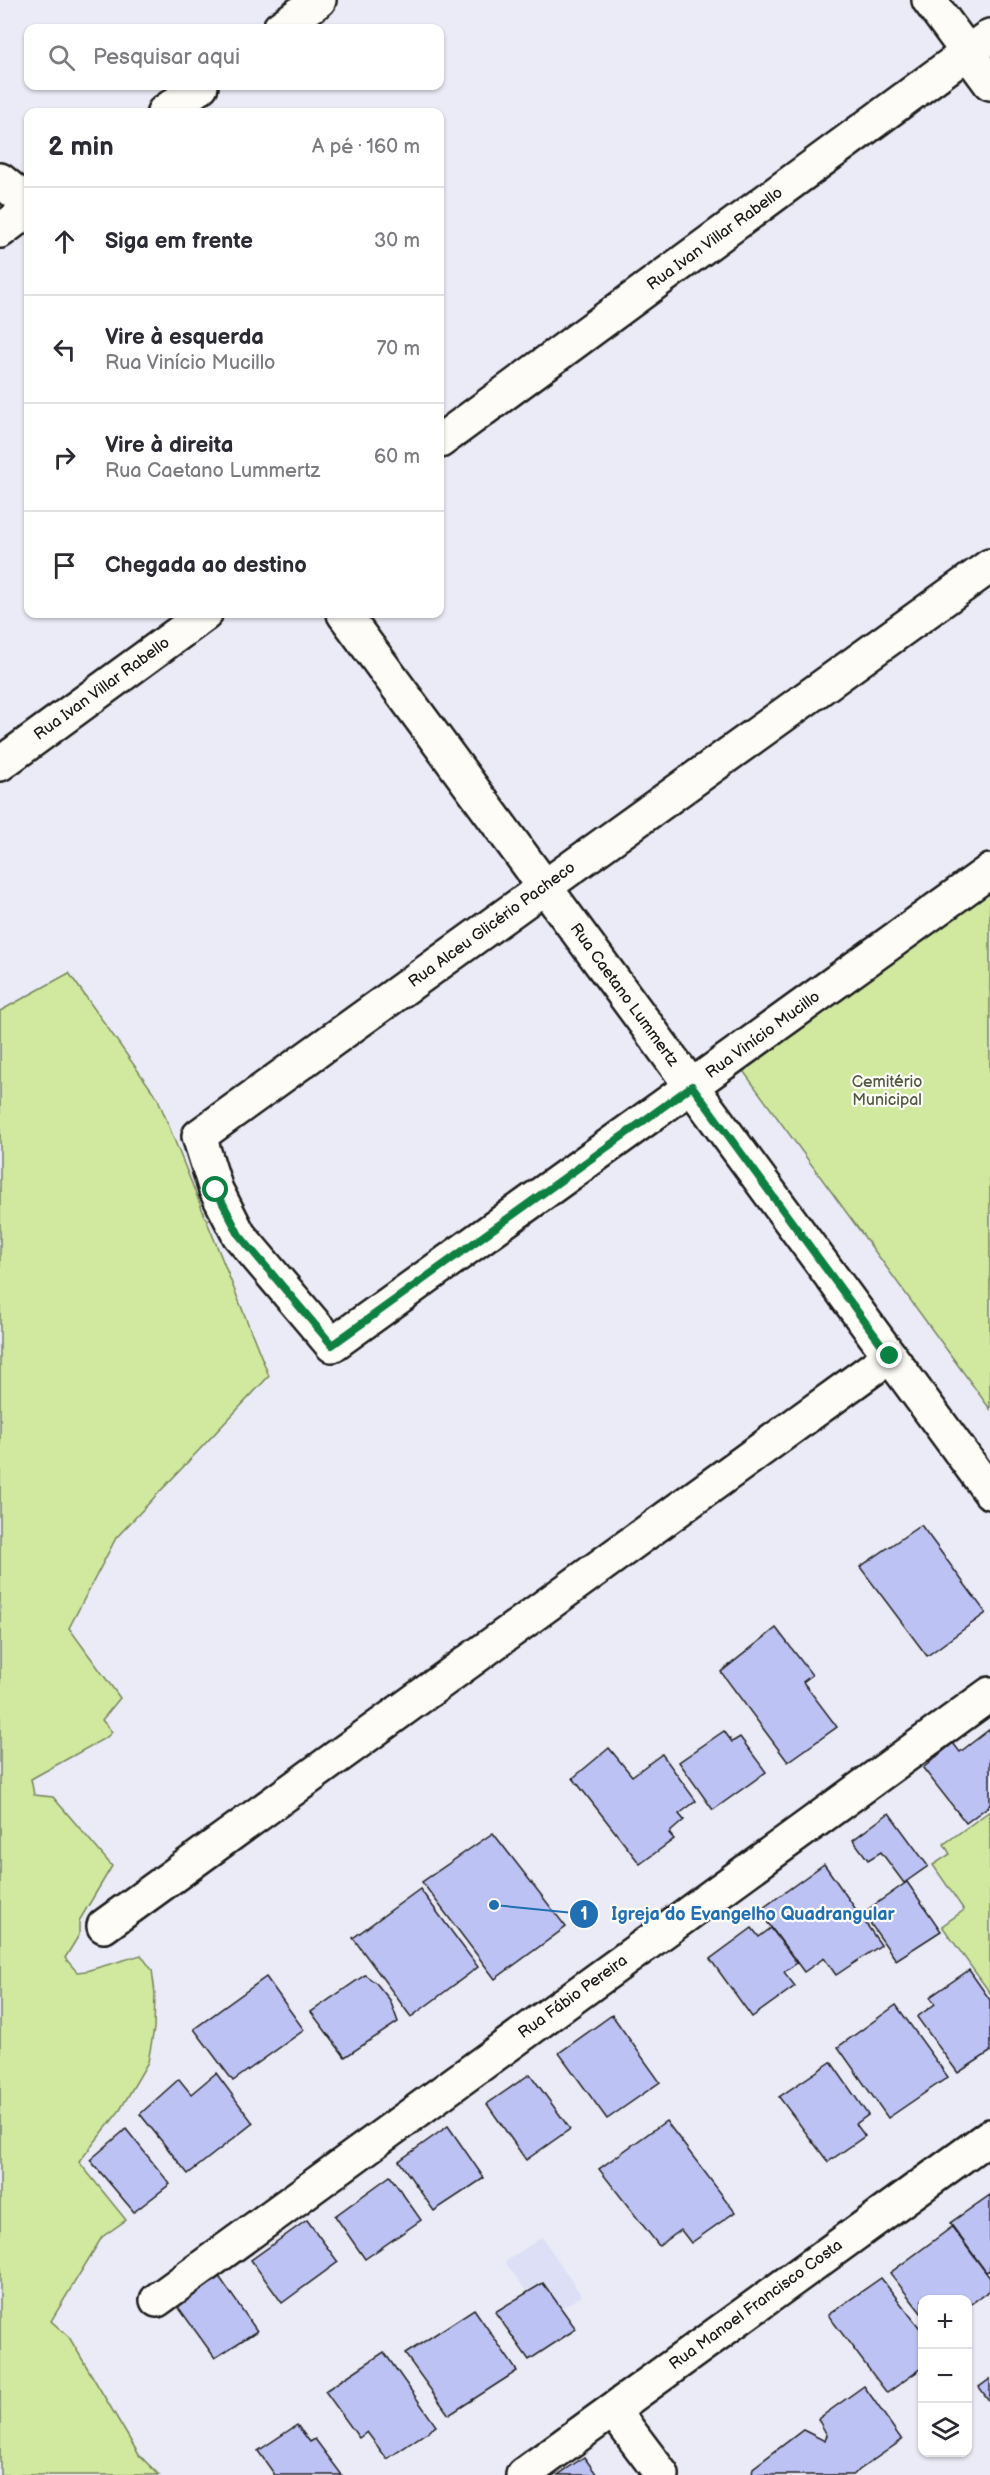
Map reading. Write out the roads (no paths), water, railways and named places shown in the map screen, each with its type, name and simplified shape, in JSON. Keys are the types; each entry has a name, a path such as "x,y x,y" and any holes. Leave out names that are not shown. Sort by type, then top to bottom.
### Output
{"street":[{"path":"286,24 319,0"},
{"path":"929,0 979,45 990,83"},
{"name":"Rua Ivan Villar Rabello","path":"444,438 979,45"},
{"path":"170,108 195,90"},
{"path":"0,180 24,200"},
{"path":"0,231 24,213"},
{"name":"Rua Alceu Glicério Pacheco","path":"332,1345 239,1235 216,1190 199,1136 990,566"},
{"name":"Rua Ivan Villar Rabello","path":"0,764 200,618"},
{"name":"Rua Caetano Lummertz","path":"347,618 990,1492"},
{"name":"Rua Vinício Mucillo","path":"332,1345 990,871"},
{"path":"104,1926 890,1356"},
{"name":"Rua Fábio Pereira","path":"157,2300 990,1694"},
{"name":"Rua Manoel Francisco Costa","path":"523,2475 990,2136"},
{"path":"613,2410 662,2475"}],"place":[{"name":"Igreja do Evangelho Quadrangular","path":"494,1905"}],"park label":[{"name":"Cemitério Municipal","path":"887,1091"}]}
